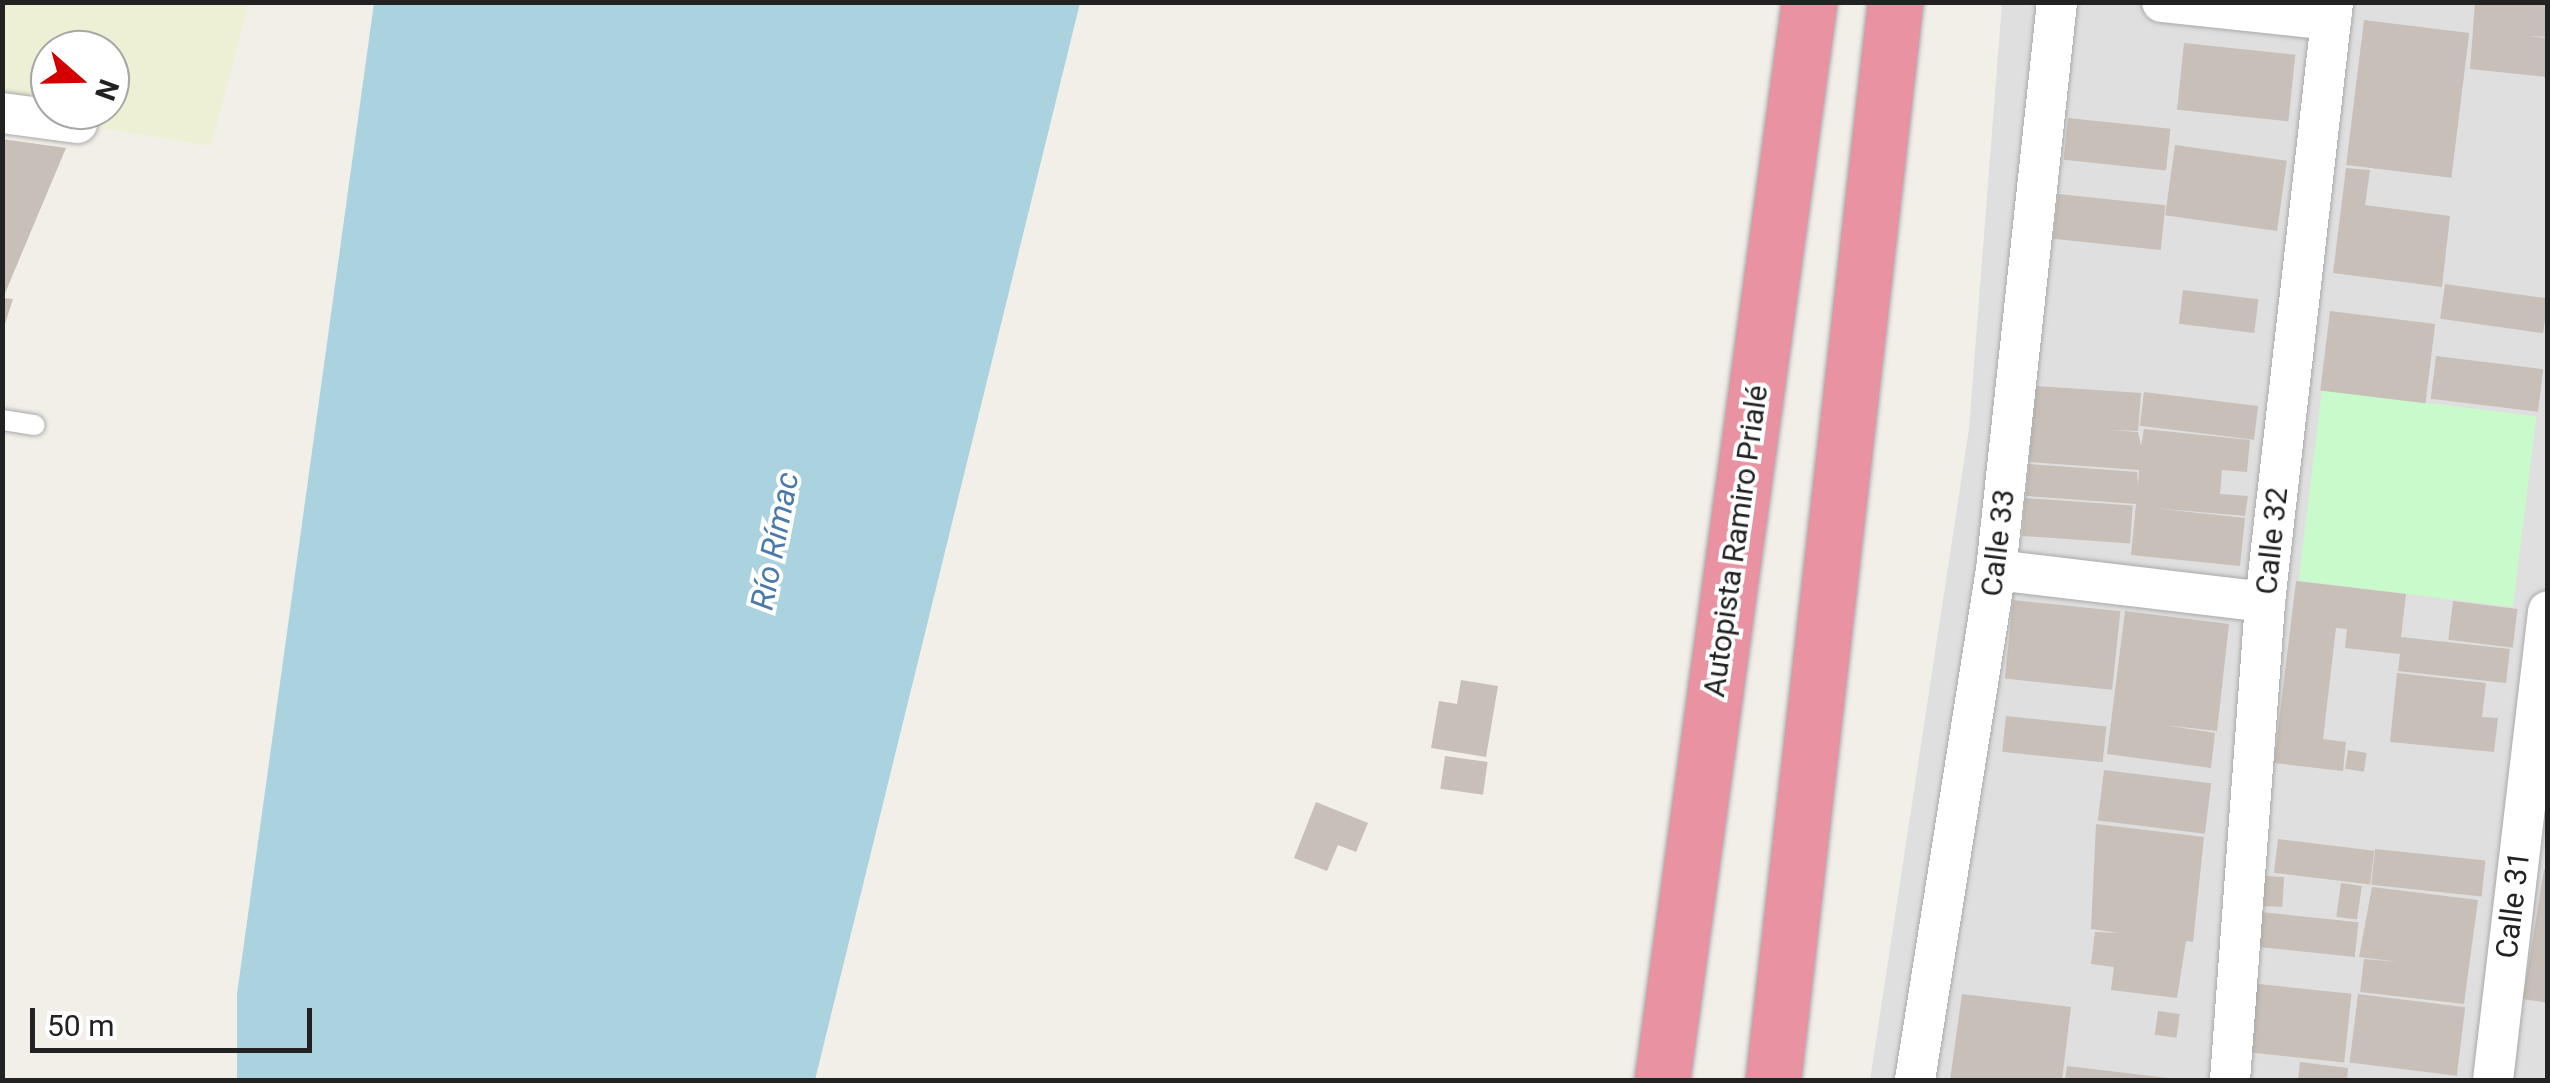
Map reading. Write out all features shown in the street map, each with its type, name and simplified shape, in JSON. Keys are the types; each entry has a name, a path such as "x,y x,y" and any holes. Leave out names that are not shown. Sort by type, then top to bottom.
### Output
{"highway":[{"name":"Autopista Ramiro Prialé","path":"1662,1080 1809,2"},
{"path":"1773,1080 1896,2"}],"street":[{"name":"Calle 33","path":"1915,1080 1996,570 2057,2"},
{"path":"2162,2 2332,11"},
{"name":"Calle 32","path":"2230,1080 2265,602 2332,11"},
{"path":"2,113 30,117"},
{"path":"1996,570 2265,602"},
{"name":"Calle 31","path":"2492,1080 2548,610"}],"lane":[{"path":"2,420 35,425"}],"shaded area":[{"path":"2002,3 2547,3 2547,1080 1870,1080 1969,429"}],"green space":[{"path":"2,3 249,3 211,146 113,130 130,130 130,30 30,30 30,116 3,112"},
{"path":"2322,390 2536,416 2513,607 2299,581"}],"water":[{"name":"Río Rímac","path":"374,3 1080,3 815,1080 237,1080 237,994"}],"building":[{"path":"2475,2 2548,2 2548,37 2527,36 2548,38 2548,77 2470,69"},
{"path":"2364,20 2469,33 2451,178 2346,165"},
{"path":"2184,43 2295,55 2288,121 2177,110"},
{"path":"2068,118 2170,129 2166,171 2064,160"},
{"path":"2,139 66,148 3,298 13,299 3,330 2,330"},
{"path":"2175,145 2287,161 2277,231 2165,215"},
{"path":"2346,168 2370,170 2365,205 2450,216 2442,287 2333,273"},
{"path":"2058,194 2165,205 2161,250 2053,239"},
{"path":"2445,284 2548,298 2543,333 2440,319"},
{"path":"2183,290 2258,299 2254,333 2179,324"},
{"path":"2330,311 2435,324 2425,403 2320,390"},
{"path":"2436,356 2543,369 2538,412 2431,399"},
{"path":"2036,386 2141,393 2138,431 2109,430 2138,432 2141,446 2144,429 2250,440 2247,472 2222,470 2220,494 2248,496 2245,516 2153,508 2245,518 2240,566 2131,555 2136,504 2026,496 2029,464 2137,472 2138,487 2139,470 2029,462"},
{"path":"2144,392 2258,406 2254,440 2140,426"},
{"path":"2025,498 2133,506 2130,543 2022,536"},
{"path":"2296,581 2406,594 2401,637 2510,649 2506,683 2398,671 2400,654 2345,648 2347,629 2336,628 2323,739 2346,742 2343,771 2274,763"},
{"path":"2013,600 2120,611 2112,690 2005,679"},
{"path":"2453,601 2518,609 2513,648 2448,640"},
{"path":"2125,611 2229,624 2217,731 2165,725 2215,733 2211,768 2107,754"},
{"path":"2397,673 2486,683 2482,717 2498,718 2494,752 2390,742"},
{"path":"1461,680 1498,686 1486,757 1431,748 1439,701 1457,704"},
{"path":"2006,716 2106,727 2103,762 2002,752"},
{"path":"2348,750 2367,753 2364,772 2345,769"},
{"path":"1445,756 1488,762 1483,795 1440,789"},
{"path":"2104,770 2211,783 2205,834 2098,821"},
{"path":"1316,802 1368,823 1356,852 1338,845 1327,871 1294,858"},
{"path":"2096,824 2204,837 2193,942 2186,941 2177,998 2111,990 2114,967 2091,964 2095,932 2120,933 2091,929"},
{"path":"2278,839 2374,851 2370,885 2274,873"},
{"path":"2375,849 2485,861 2482,896 2371,885"},
{"path":"2544,869 2548,869 2548,1003 2523,999"},
{"path":"2265,876 2284,877 2282,907 2263,906"},
{"path":"2341,883 2362,886 2357,920 2336,917"},
{"path":"2372,887 2478,900 2464,1004 2360,992 2364,959 2399,962 2359,957"},
{"path":"2261,912 2358,922 2355,957 2257,947"},
{"path":"2249,983 2351,994 2344,1062 2242,1052"},
{"path":"1962,994 2071,1007 2062,1080 1950,1080"},
{"path":"2358,994 2465,1007 2457,1076 2350,1062"},
{"path":"2158,1011 2180,1014 2176,1038 2155,1035"},
{"path":"2300,1062 2348,1068 2347,1080 2298,1080"},
{"path":"2067,1066 2168,1078 2168,1080 2065,1080"}]}
